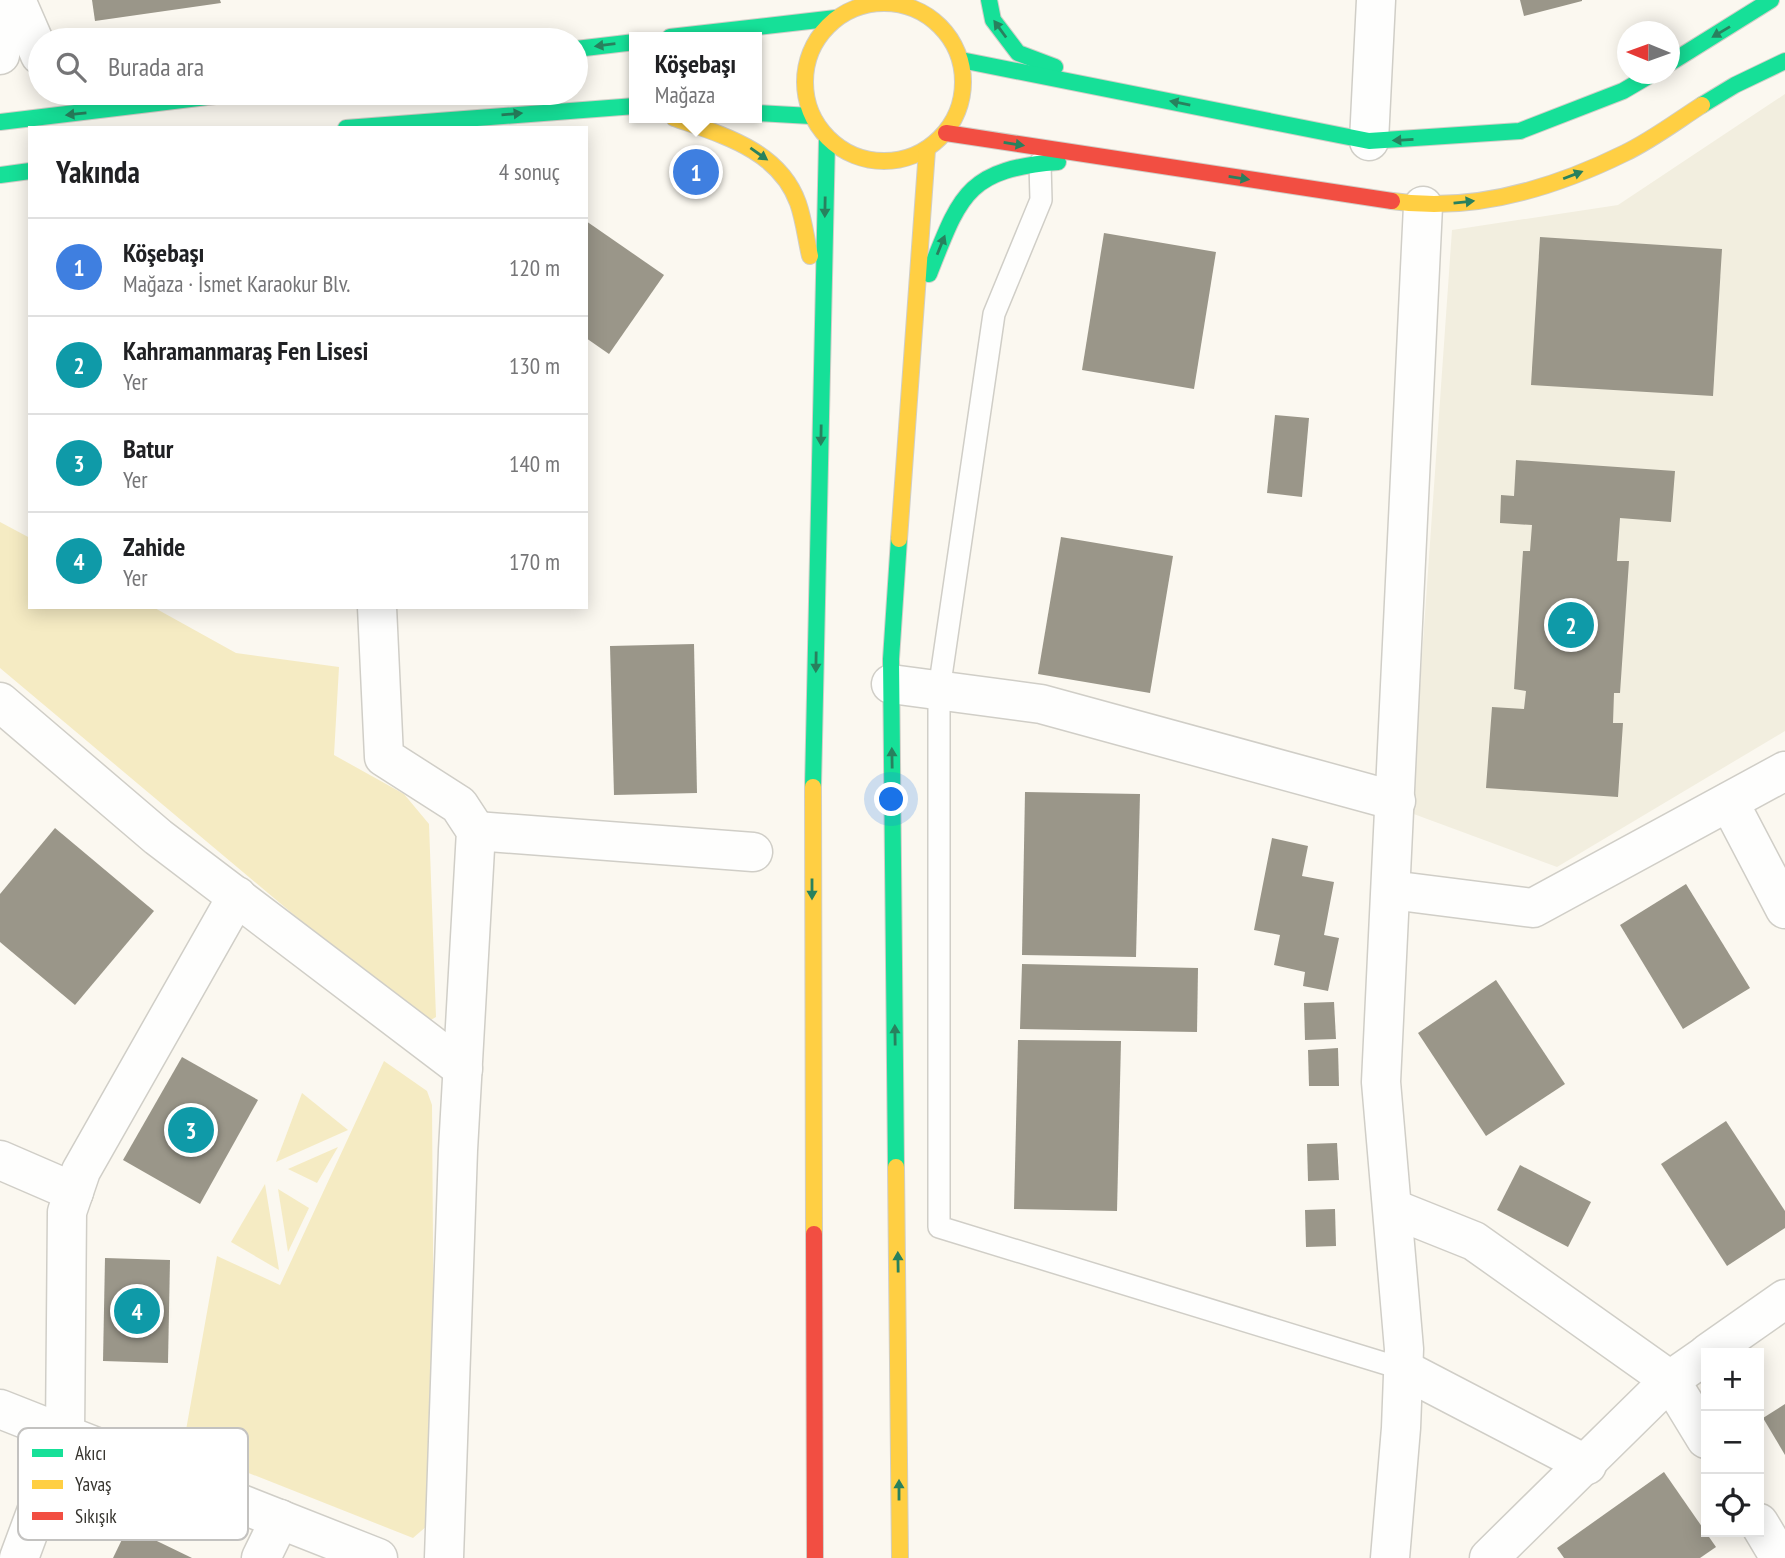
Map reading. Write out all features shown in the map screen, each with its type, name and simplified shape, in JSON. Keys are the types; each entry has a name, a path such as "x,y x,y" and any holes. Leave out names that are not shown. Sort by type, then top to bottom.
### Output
{"main road":[{"path":"989,0 993,20 1018,53 1123,92"},
{"path":"1680,56 1764,1"},
{"path":"884,2 909,6 932,18 950,37 961,60 964,86 959,111 946,133 927,150 902,161 874,162 849,155 827,139 811,116 804,90 806,63 817,38 836,18 859,3 884,2"},
{"path":"669,32 729,12"},
{"path":"950,37 955,12"},
{"path":"714,32 836,18"},
{"path":"588,48 629,43"},
{"path":"961,60 1369,141 1520,131 1635,84"},
{"path":"946,133 1423,206 1508,197 1572,175 1626,153 1735,85 1785,61"},
{"path":"0,122 146,105"},
{"path":"366,126 629,106"},
{"path":"762,113 811,116"},
{"path":"687,123 753,148 780,170 797,202 823,313"},
{"path":"815,1558 812,854 827,139"},
{"path":"900,1558 891,684 927,150"},
{"path":"915,308 957,204 983,180 1020,165 1110,158"},
{"path":"0,175 28,171"}],"street":[{"path":"0,55 4,46 10,0"},
{"path":"16,0 28,28"},
{"path":"1369,141 1376,0"},
{"path":"105,105 114,109"},
{"path":"1390,1558 1403,1369 1394,1209 1381,1082 1423,206"},
{"path":"377,609 384,757 459,805 476,831 463,1069 444,1558"},
{"path":"891,684 1041,704 1396,801"},
{"path":"0,702 158,837 463,1069"},
{"path":"1391,890 1533,908 1785,771"},
{"path":"1729,802 1785,909"},
{"path":"476,831 753,852"},
{"path":"65,1428 67,1212 81,1171 237,897"},
{"path":"0,1160 74,1192"},
{"path":"1394,1209 1474,1241 1670,1380 1701,1431"},
{"path":"1716,1348 1785,1299"},
{"path":"1489,1558 1587,1465 1670,1380 1701,1358"},
{"path":"1403,1369 1587,1465"},
{"path":"0,1409 49,1428"},
{"path":"248,1506 379,1558"},
{"path":"261,1558 280,1519"},
{"path":"1764,1531 1780,1558"},
{"path":"19,1558 26,1540"}],"lane":[{"path":"1040,163 1041,200 994,314 939,690 939,1227 1403,1369"}],"shaded area":[{"path":"1785,94 1785,731 1557,867 1411,813 1452,230 1618,205"},
{"path":"0,522 28,537 28,609 157,609 236,653 339,667 334,755 404,794 429,824 436,1017 424,1024 0,668"},
{"path":"384,1061 427,1091 432,1105 435,1519 413,1538 248,1473 248,1428 186,1428 217,1256 280,1285"},
{"path":"302,1093 348,1130 276,1162"},
{"path":"338,1147 317,1183 288,1169"},
{"path":"265,1184 279,1270 231,1242"},
{"path":"278,1189 309,1208 288,1252"}],"building":[{"path":"92,0 220,0 221,3 95,21"},
{"path":"1520,0 1582,0 1582,1 1524,16"},
{"path":"588,222 664,275 609,354 588,339"},
{"path":"1104,233 1216,252 1194,389 1082,370"},
{"path":"1540,237 1722,249 1713,396 1531,385"},
{"path":"1275,415 1309,418 1302,497 1267,493"},
{"path":"1516,460 1675,471 1671,522 1620,518 1617,561 1629,561 1620,693 1614,693 1613,723 1623,723 1618,797 1486,788 1492,707 1524,709 1526,691 1514,689 1523,551 1530,551 1532,525 1500,523 1501,495 1514,496"},
{"path":"1061,537 1173,556 1150,693 1038,674"},
{"path":"694,644 697,793 614,795 610,646"},
{"path":"1025,792 1140,794 1136,957 1022,955"},
{"path":"55,828 154,911 75,1005 0,942 0,894"},
{"path":"1272,838 1308,846 1302,876 1334,882 1324,935 1339,938 1328,991 1303,986 1305,972 1274,965 1280,935 1254,930"},
{"path":"1686,884 1750,988 1683,1029 1620,925"},
{"path":"1022,964 1198,968 1197,1032 1020,1029"},
{"path":"1496,980 1565,1084 1486,1136 1418,1033"},
{"path":"1334,1002 1336,1039 1305,1040 1304,1003"},
{"path":"1018,1040 1121,1041 1117,1211 1014,1209"},
{"path":"1338,1048 1339,1086 1309,1086 1308,1050"},
{"path":"182,1057 258,1100 200,1204 123,1160"},
{"path":"1726,1121 1785,1211 1785,1228 1727,1266 1661,1164"},
{"path":"1337,1143 1339,1180 1308,1181 1307,1144"},
{"path":"1520,1165 1591,1202 1568,1247 1497,1210"},
{"path":"1335,1209 1336,1246 1306,1247 1305,1210"},
{"path":"105,1258 170,1260 168,1363 103,1361"},
{"path":"1785,1404 1785,1455 1764,1420"},
{"path":"1664,1472 1701,1525 1701,1537 1709,1537 1716,1547 1700,1558 1564,1558 1557,1548"},
{"path":"122,1540 155,1540 192,1558 113,1558"}],"traffic: fast":[{"path":"989,0 993,20 1018,53 1055,67"},
{"path":"1680,57 1771,0"},
{"path":"714,32 836,18"},
{"path":"588,48 629,43"},
{"path":"961,60 1369,141 1520,131 1635,84"},
{"path":"1702,105 1735,85 1785,61"},
{"path":"0,122 141,105"},
{"path":"372,126 629,106"},
{"path":"762,113 811,116"},
{"path":"813,787 827,139"},
{"path":"929,274 949,225 971,191 1003,171 1058,162"},
{"path":"0,175 28,171"},
{"path":"896,1167 891,659 899,539"}],"traffic: slow":[{"path":"884,3 900,4 914,9 940,26 957,52 962,66 963,82 962,98 957,112 940,138 914,155 900,160 884,161 868,160 854,155 828,138 811,112 806,98 805,82 806,66 811,52 828,26 854,9 868,4 884,3"},
{"path":"1392,201 1452,203 1512,195 1541,187 1625,153 1702,105"},
{"path":"688,123 747,147 777,170 798,203 810,256"},
{"path":"899,539 927,150"},
{"path":"813,787 814,1234"},
{"path":"896,1167 900,1558"}],"traffic: jam":[{"path":"946,133 1392,201"},
{"path":"814,1234 815,1558"}],"place":[{"name":"Köşebaşı","path":"696,172"},
{"name":"Kahramanmaraş Fen Lisesi","path":"1571,625"},
{"name":"Batur","path":"191,1130"},
{"name":"Zahide","path":"137,1311"}]}
